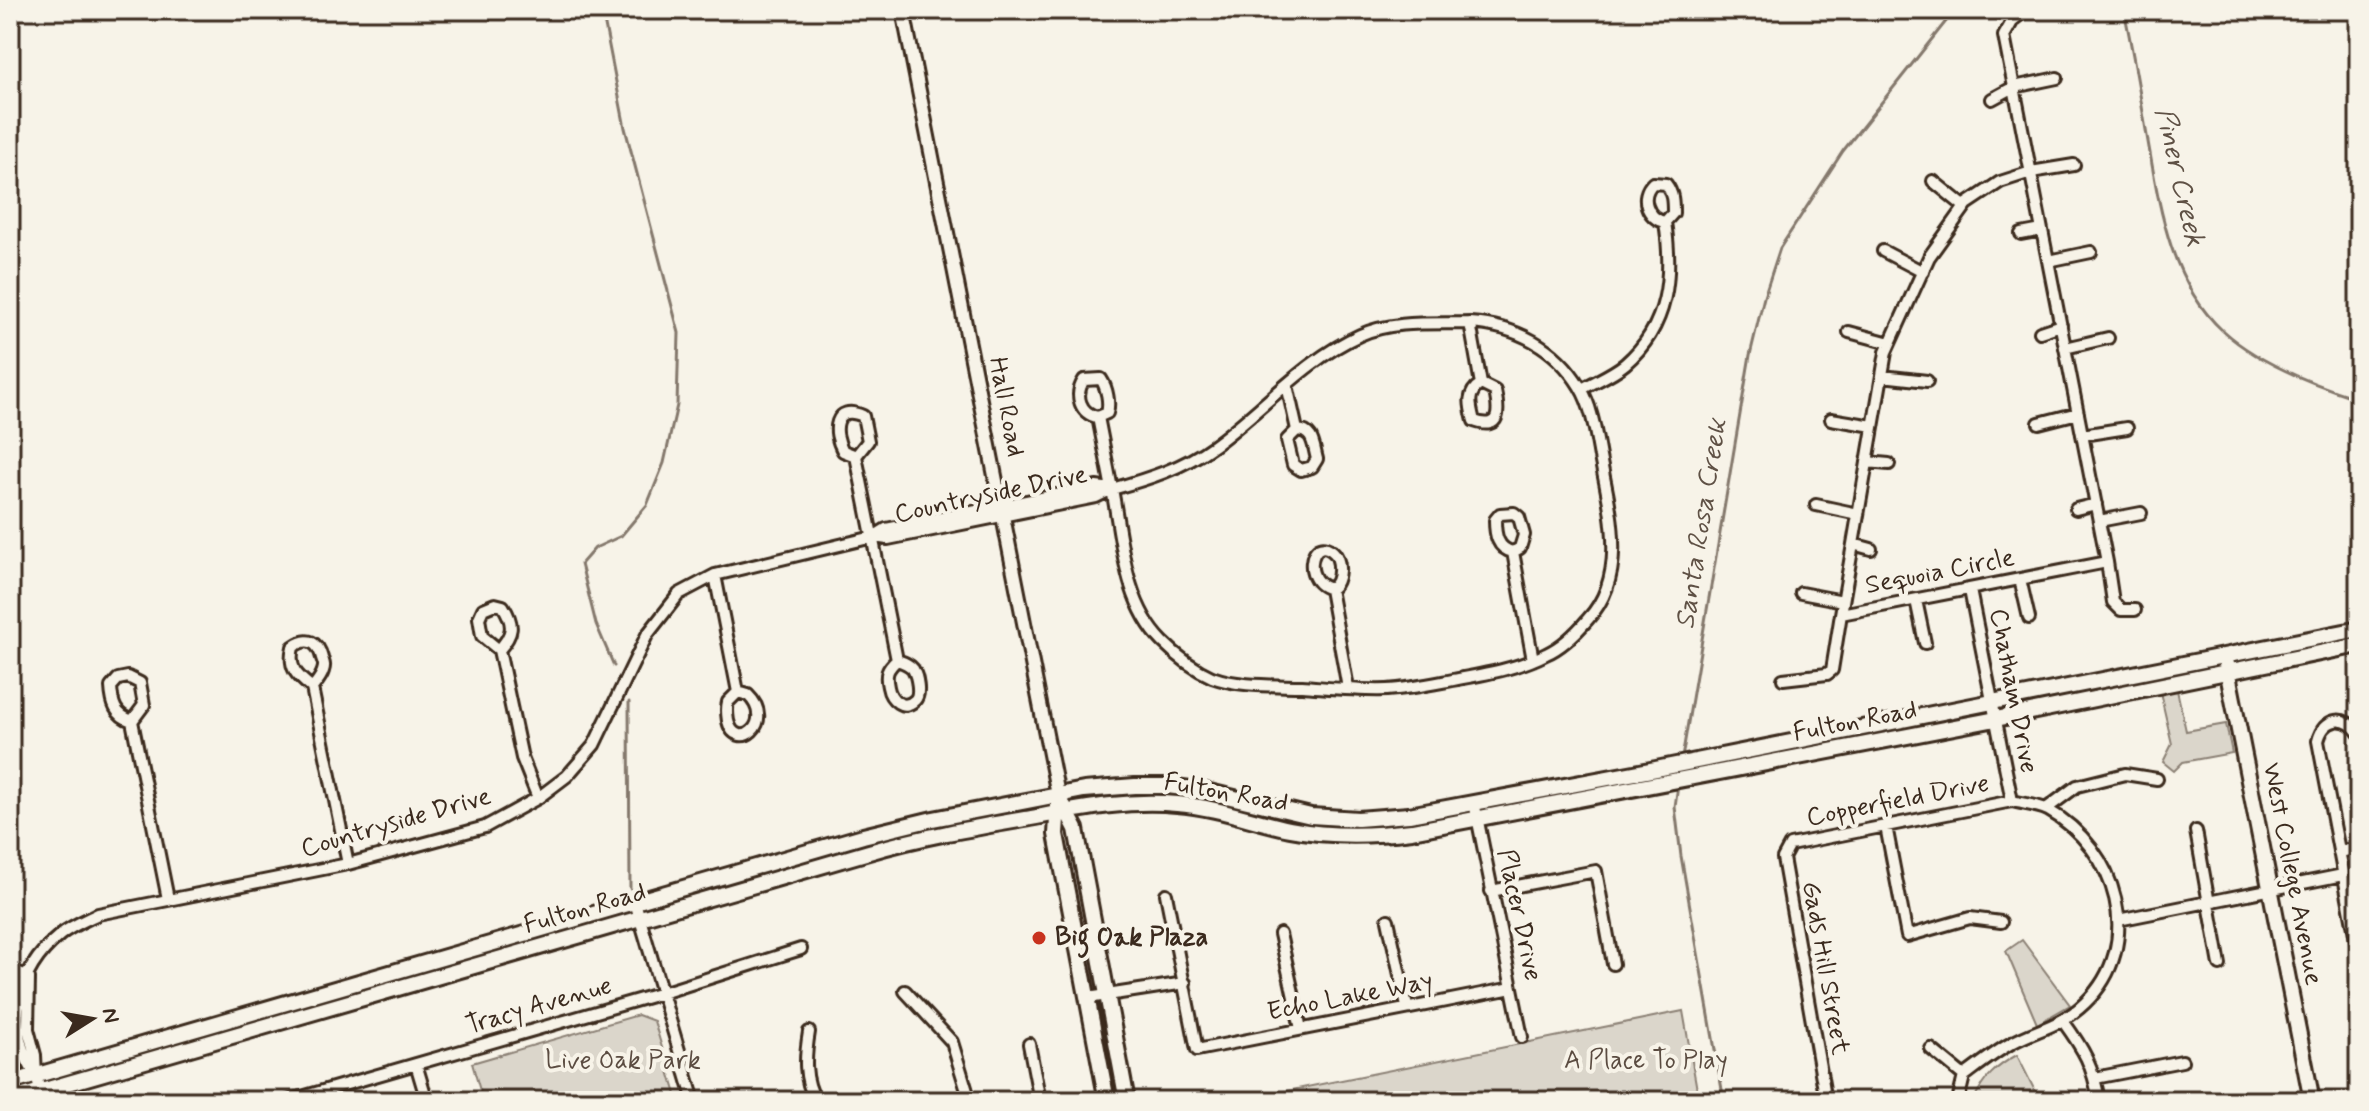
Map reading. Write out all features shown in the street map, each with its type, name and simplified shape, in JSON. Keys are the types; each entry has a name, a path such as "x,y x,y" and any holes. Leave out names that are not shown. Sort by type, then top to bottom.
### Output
{"main road":[{"name":"Fulton Road","path":"10,1100 41,1096 904,842 1118,804 1176,804 1219,811 1289,829 1349,836 1402,833 1477,819 1655,777 1716,758 2359,629"},
{"name":"Fulton Road","path":"10,1083 890,829 1058,795 1117,787 1168,786 1222,795 1299,814 1358,819 1409,815 1474,802 1655,777 1710,774 2359,645"},
{"name":"West College Avenue","path":"2224,656 2312,1101"},
{"path":"1058,795 1062,812 1076,829 1127,1101"},
{"path":"1062,812 1056,834 1107,1101"}],"street":[{"name":"Hall Road","path":"903,10 1058,795"},
{"path":"2026,10 2013,20 2004,36 2113,602 2121,610 2135,610"},
{"path":"1992,99 2014,87 2057,78"},
{"name":"Sequoia Circle","path":"2074,165 2031,172 2000,182 1965,207 1929,257 1886,352 1841,614 2107,562"},
{"path":"1933,181 1965,207"},
{"path":"1098,417 1132,588 1140,611 1151,629 1192,666 1229,681 1391,690 1505,670 1548,654 1564,643 1590,617 1610,577 1615,533 1593,424 1582,389 1624,364 1651,332 1666,293 1669,273 1670,255 1665,222"},
{"path":"2021,234 2042,230"},
{"path":"1883,251 1923,272"},
{"path":"2048,261 2091,252"},
{"name":"Countryside Drive","path":"41,1096 35,1055 23,1030 17,1001 43,951 62,933 98,914 348,864 485,827 538,798 567,776 594,745 647,635 679,594 715,575 873,537 888,539 1003,511 1096,497 1147,479 1211,448 1335,346 1379,329 1415,324 1470,323 1510,330 1535,340 1582,389"},
{"path":"1470,323 1481,384"},
{"path":"2040,332 2061,325"},
{"path":"1849,332 1890,343"},
{"path":"2065,348 2108,338"},
{"path":"1882,376 1927,381"},
{"path":"1287,385 1297,430"},
{"path":"2039,423 2078,413"},
{"path":"1831,419 1873,426"},
{"path":"2082,435 2127,428"},
{"path":"856,456 897,660"},
{"path":"1867,462 1889,464"},
{"path":"2076,509 2096,504"},
{"path":"1816,505 1858,514"},
{"path":"2099,521 2141,513"},
{"path":"1853,544 1871,549"},
{"path":"1513,552 1533,660"},
{"path":"715,575 738,692"},
{"path":"2020,579 2029,618"},
{"path":"1330,589 1348,688"},
{"name":"Chatham Drive","path":"1970,590 2012,801"},
{"path":"1801,593 1843,601"},
{"path":"1916,600 1925,643"},
{"path":"1783,679 1827,674 1832,670 1841,614"},
{"path":"499,650 522,758 538,798"},
{"path":"312,688 348,864"},
{"path":"132,721 168,899"},
{"path":"2359,733 2353,725 2337,721 2323,728 2318,741 2359,955"},
{"path":"2046,809 2077,786 2125,774 2157,779"},
{"name":"Copperfield Drive","path":"1790,845 2012,801 2046,809 2072,827 2097,852 2112,883 2118,920 2117,946 2106,979 2086,1002 2063,1021 2011,1043 1964,1076"},
{"name":"Placer Drive","path":"1474,802 1522,1037"},
{"path":"1886,826 1907,936 1970,918 2001,922"},
{"path":"2196,831 2220,965"},
{"name":"Gads Hill Street","path":"1790,845 1783,858 1826,1101"},
{"path":"2339,852 2359,848"},
{"path":"1491,891 1596,871 1613,964"},
{"path":"2118,920 2343,875"},
{"path":"1088,998 1185,983 1166,894"},
{"path":"635,902 694,1101"},
{"path":"1388,920 1407,1007"},
{"path":"1280,934 1301,1029"},
{"name":"Tracy Avenue","path":"288,1101 313,1097 801,949"},
{"path":"10,970 28,976"},
{"name":"Echo Lake Way","path":"1185,983 1197,1050 1512,988"},
{"path":"905,991 952,1042 970,1101"},
{"path":"2063,1021 2085,1051 2099,1101"},
{"path":"809,1032 804,1061 810,1091 816,1101"},
{"path":"1029,1044 1040,1101"},
{"path":"1931,1049 1964,1076 1958,1101"},
{"path":"2095,1078 2182,1061"},
{"path":"416,1064 427,1101"}],"green space":[{"path":"2177,690 2186,731 2226,724 2232,753 2183,762 2174,771 2163,762 2172,744 2160,692"},
{"path":"2359,854 2359,912 2350,863"},
{"path":"2022,940 2070,1005 2037,1024 2006,951"},
{"name":"A Place To Play","path":"1683,1011 1699,1101 1238,1101"},
{"name":"Live Oak Park","path":"638,1015 654,1021 678,1101 483,1101 472,1063"},
{"path":"2017,1055 2040,1101 1973,1101 1991,1074"}],"water":[{"path":"1591,1095 1606,1101 1489,1101"}],"waterway":[{"path":"602,10 625,128 679,333 677,405 664,463 647,505 621,536 595,548 581,564 596,624 614,666"},
{"name":"Santa Rosa Creek","path":"1682,758 1750,355 1780,248 1843,151 1955,10"},
{"name":"Piner Creek","path":"2124,10 2162,214 2178,265 2190,289 2205,311 2237,343 2306,380 2359,399"},
{"path":"629,702 630,888"},
{"name":"Santa Rosa Creek","path":"1678,785 1675,807 1681,856 1724,1101"}],"place":[{"name":"Big Oak Plaza","path":"1039,938"}]}
